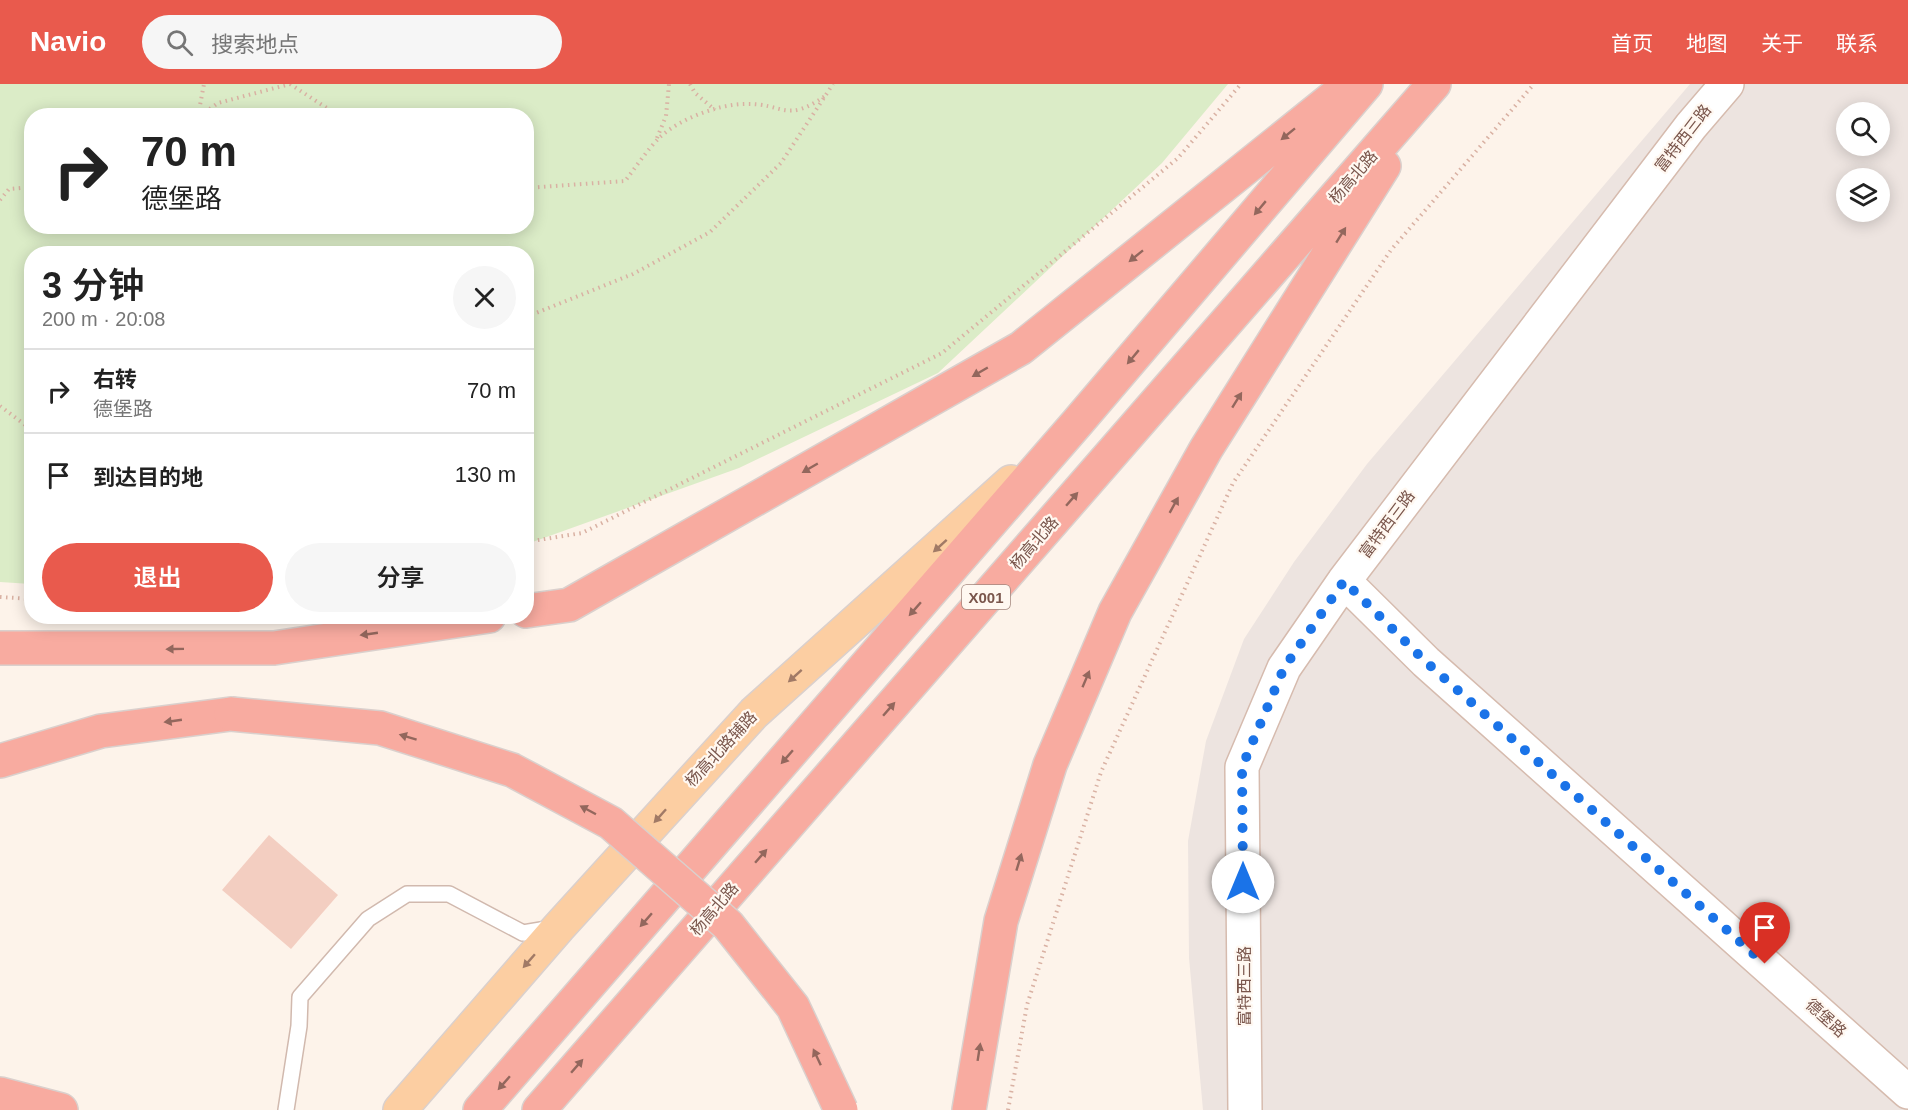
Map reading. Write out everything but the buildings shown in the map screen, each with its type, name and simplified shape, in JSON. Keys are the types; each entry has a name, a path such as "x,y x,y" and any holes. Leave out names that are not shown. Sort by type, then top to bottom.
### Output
{"highway":[{"path":"534,610 568,605 1021,348 1350,84"},
{"name":"X001","path":"480,1110 1077,423 1366,84"},
{"path":"969,1110 1000,921 1050,765 1114,612 1206,449 1435,84"},
{"name":"杨高北路","path":"539,1110 1435,84"},
{"path":"11,649 274,648 435,624"},
{"path":"0,761 101,731 231,714 380,729 512,770 611,823 735,934 794,1007 841,1110"},
{"path":"0,1094 61,1110"}],"main road":[{"name":"杨高北路辅路","path":"400,1110 559,927 754,713 1077,423"}],"street":[{"name":"富特西三路","path":"1245,1110 1242,767 1284,668 1344,581 1684,136 1727,84"},
{"name":"德堡路","path":"1344,581 1426,662 1908,1092"}],"lane":[{"path":"286,1110 299,1026 300,997 368,919 407,894 449,894 523,933 559,927"}],"path":[{"path":"200,108 204,84"},
{"path":"211,108 218,103 290,84 327,108"},
{"path":"656,143 666,116 669,84"},
{"path":"690,84 695,93 715,110"},
{"path":"534,314 633,274 710,232 781,163 833,84"},
{"path":"534,541 582,533 942,353 1178,158 1241,84"},
{"path":"1008,1110 1027,1005 1101,771 1233,483 1391,250 1534,84"},
{"path":"534,187 625,181 656,143 688,118 746,104 791,113 809,107 827,94"},
{"path":"0,200 9,189 24,188"},
{"path":"0,406 24,424"},
{"path":"0,597 24,598"}],"shaded area":[{"path":"1690,84 1908,84 1908,1110 1203,1110 1189,958 1188,841 1206,741 1244,639 1294,562 1367,464"}],"green space":[{"path":"0,84 1228,84 1162,163 938,373 739,468 534,541 534,246 24,246 24,584 0,582"}],"route":[{"path":"1243,882 1242,767 1284,668 1344,581 1426,662 1765,964"}]}
